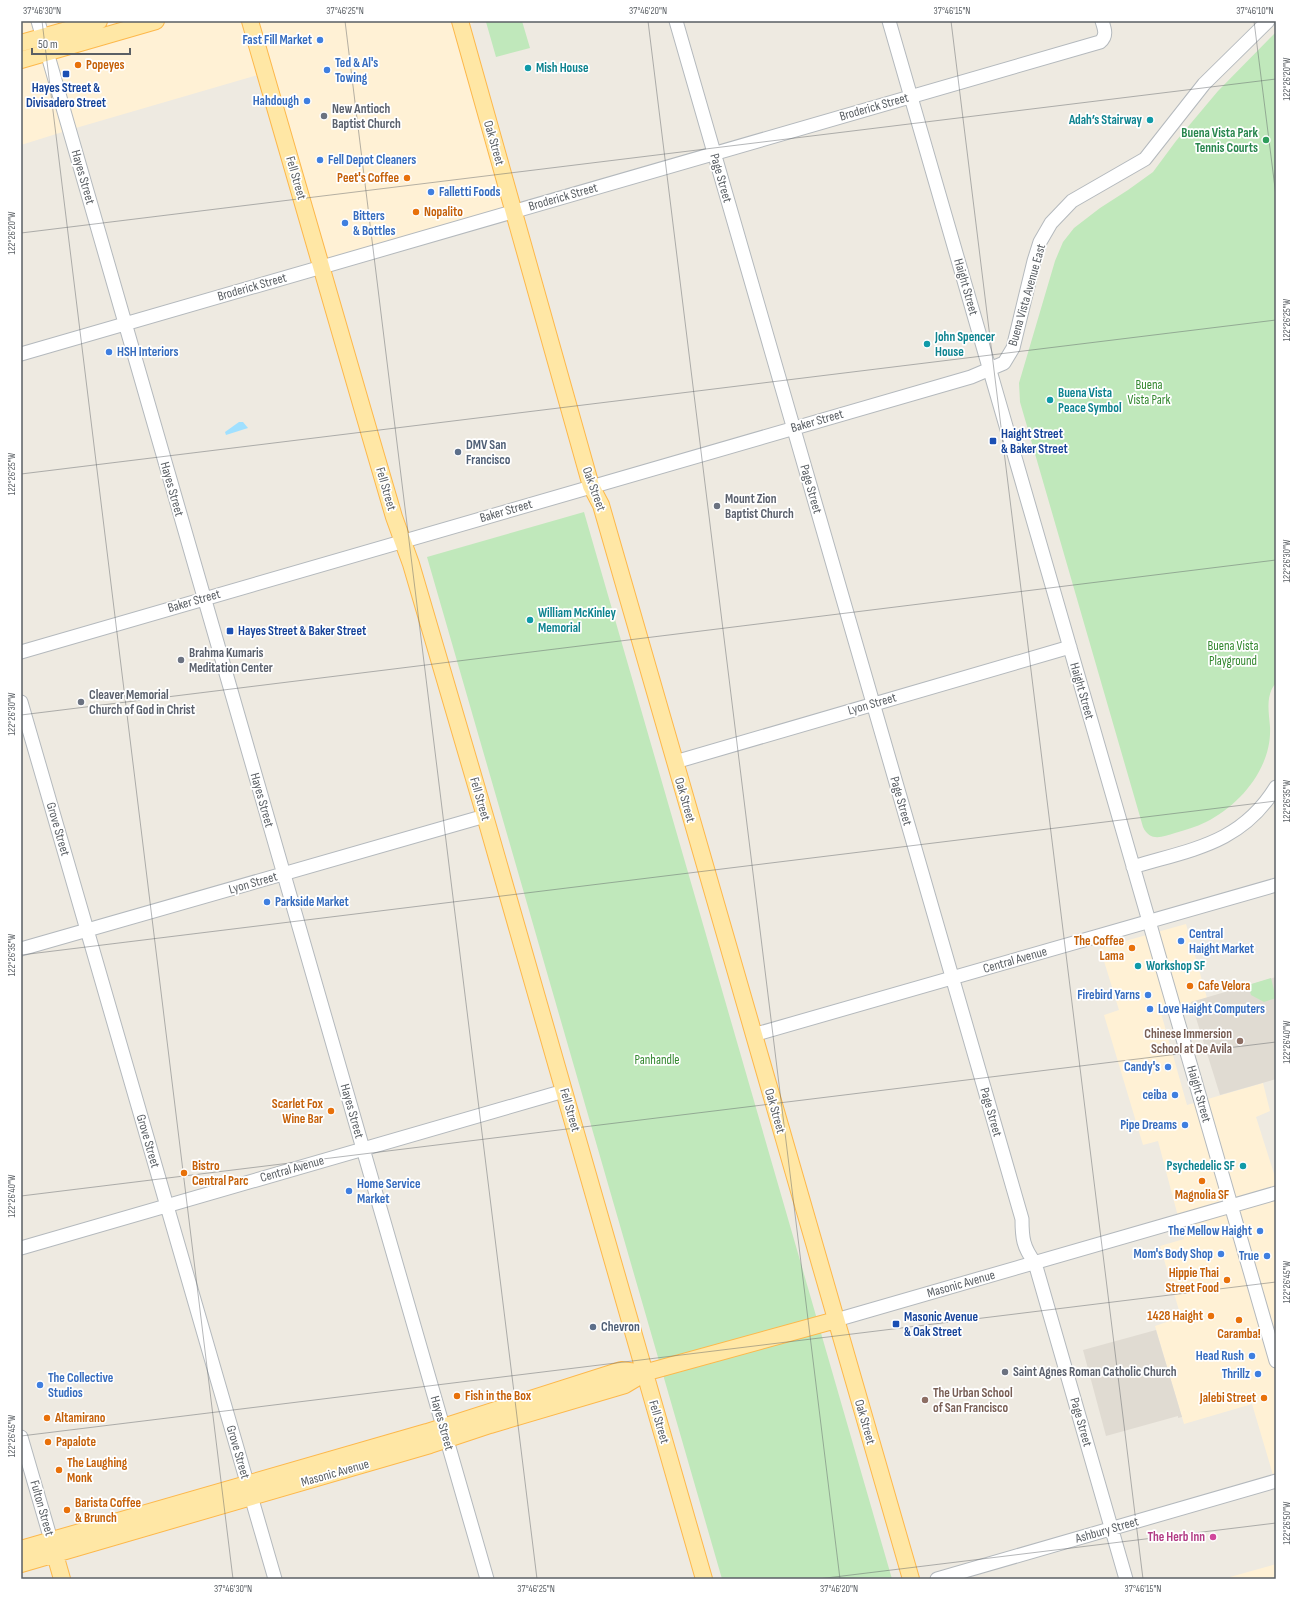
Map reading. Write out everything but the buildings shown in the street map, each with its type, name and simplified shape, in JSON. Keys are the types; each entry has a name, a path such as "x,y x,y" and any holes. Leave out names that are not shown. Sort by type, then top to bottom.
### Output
{"main road":[{"path":"21,43 99,21"},
{"path":"21,60 156,21"},
{"name":"Fell Street","path":"250,21 370,435 402,541 411,564 704,1579"},
{"name":"Oak Street","path":"460,21 591,486 601,505 911,1579"},
{"name":"Masonic Avenue","path":"21,1564 53,1547 445,1433 490,1425 625,1385 645,1373 836,1320"},
{"name":"Masonic Avenue","path":"21,1549 53,1547"},
{"name":"Fulton Street","path":"53,1547 62,1579"}],"street":[{"name":"Hayes Street","path":"38,21 487,1579"},
{"name":"Page Street","path":"676,21 1022,1219 1022,1235 1026,1252 1034,1263 1126,1579"},
{"name":"Haight Street","path":"889,21 1276,1361"},
{"name":"Broderick Street","path":"21,354 1100,42 1104,38 1105,33 1102,21"},
{"name":"Buena Vista Avenue East","path":"989,369 1004,363 1013,348 1034,261 1040,242 1050,223 1072,201 1144,159 1204,84 1268,21"},
{"name":"Baker Street","path":"21,652 971,377 989,369"},
{"name":"Lyon Street","path":"674,762 1070,647"},
{"name":"Grove Street","path":"21,702 275,1579"},
{"path":"1133,867 1213,843 1244,825 1270,797 1276,787"},
{"name":"Lyon Street","path":"21,949 484,816"},
{"name":"Central Avenue","path":"754,1035 1276,885"},
{"name":"Central Avenue","path":"21,1248 564,1091"},
{"name":"Masonic Avenue","path":"836,1320 1276,1193"},
{"name":"Fulton Street","path":"21,1437 53,1547"},
{"name":"Ashbury Street","path":"938,1579 1276,1481"}],"shaded area":[{"path":"21,21 480,21 461,27 513,211 321,267 265,73 21,145"},
{"path":"1186,924 1207,998 1161,1013 1187,1105 1263,1083 1270,1111 1256,1117 1276,1180 1276,1485 1252,1404 1184,1424 1155,1326 1181,1317 1160,1246 1184,1239 1158,1141 1143,1145 1104,1015 1119,1010 1100,948"},
{"name":"Chinese Immersion School at De Avila","path":"1276,977 1276,1079 1220,1095 1191,1002"},
{"path":"1156,1330 1182,1417 1178,1418 1178,1416 1106,1436 1083,1350"},
{"path":"1276,1564 1276,1579 1231,1579 1230,1577"}],"green space":[{"path":"522,21 530,48 496,57 486,22"},
{"name":"Buena Vista Park","path":"1276,32 1276,683 1270,693 1269,699 1269,742 1266,757 1260,771 1252,784 1231,806 1219,815 1187,830 1166,836 1153,837 1146,832 1143,827 1020,402 1019,383 1055,261 1063,242 1074,228 1100,208 1153,172 1176,141 1218,91"},
{"name":"Panhandle","path":"584,512 892,1579 722,1579 427,557"},
{"path":"1271,978 1276,998 1264,1002 1251,995 1248,985"}],"water":[{"path":"239,422 243,422 248,428 226,435 225,432"}],"place":[{"name":"Fast Fill Market","path":"320,40"},
{"name":"Popeyes","path":"78,65"},
{"name":"Mish House","path":"528,68"},
{"name":"Ted & Al's Towing","path":"327,70"},
{"name":"Hayes Street & Divisadero Street","path":"66,74"},
{"name":"Hahdough","path":"307,101"},
{"name":"New Antioch Baptist Church","path":"324,116"},
{"name":"Adah’s Stairway","path":"1150,120"},
{"name":"Buena Vista Park Tennis Courts","path":"1266,140"},
{"name":"Fell Depot Cleaners","path":"320,160"},
{"name":"Peet's Coffee","path":"407,178"},
{"name":"Falletti Foods","path":"431,192"},
{"name":"Nopalito","path":"416,212"},
{"name":"Bitters & Bottles","path":"345,223"},
{"name":"John Spencer House","path":"927,344"},
{"name":"HSH Interiors","path":"109,352"},
{"name":"Buena Vista Peace Symbol","path":"1050,400"},
{"name":"Haight Street & Baker Street","path":"993,441"},
{"name":"DMV San Francisco","path":"458,452"},
{"name":"Mount Zion Baptist Church","path":"717,506"},
{"name":"William McKinley Memorial","path":"530,620"},
{"name":"Hayes Street & Baker Street","path":"230,631"},
{"name":"Brahma Kumaris Meditation Center","path":"181,660"},
{"name":"Cleaver Memorial Church of God in Christ","path":"81,702"},
{"name":"Parkside Market","path":"267,902"},
{"name":"Central Haight Market","path":"1181,941"},
{"name":"The Coffee Lama","path":"1132,948"},
{"name":"Workshop SF","path":"1138,966"},
{"name":"Cafe Velora","path":"1190,986"},
{"name":"Firebird Yarns","path":"1148,995"},
{"name":"Love Haight Computers","path":"1150,1009"},
{"name":"Chinese Immersion School at De Avila","path":"1240,1041"},
{"name":"Candy's","path":"1168,1067"},
{"name":"ceiba","path":"1175,1095"},
{"name":"Scarlet Fox Wine Bar","path":"331,1111"},
{"name":"Pipe Dreams","path":"1185,1125"},
{"name":"Psychedelic SF","path":"1243,1166"},
{"name":"Bistro Central Parc","path":"184,1173"},
{"name":"Magnolia SF","path":"1202,1181"},
{"name":"Home Service Market","path":"349,1191"},
{"name":"The Mellow Haight","path":"1260,1231"},
{"name":"Mom's Body Shop","path":"1221,1254"},
{"name":"True","path":"1267,1256"},
{"name":"Hippie Thai Street Food","path":"1227,1280"},
{"name":"1428 Haight","path":"1211,1316"},
{"name":"Caramba!","path":"1239,1320"},
{"name":"Masonic Avenue & Oak Street","path":"896,1324"},
{"name":"Chevron","path":"593,1327"},
{"name":"Head Rush","path":"1252,1356"},
{"name":"Saint Agnes Roman Catholic Church","path":"1005,1372"},
{"name":"Thrillz","path":"1258,1374"},
{"name":"The Collective Studios","path":"40,1385"},
{"name":"Fish in the Box","path":"457,1396"},
{"name":"Jalebi Street","path":"1264,1398"},
{"name":"The Urban School of San Francisco","path":"925,1400"},
{"name":"Altamirano","path":"47,1418"},
{"name":"Papalote","path":"48,1442"},
{"name":"The Laughing Monk","path":"59,1470"},
{"name":"Barista Coffee & Brunch","path":"67,1510"},
{"name":"The Herb Inn","path":"1213,1537"}],"park label":[{"name":"Buena Vista Playground","path":"1233,654"}]}
